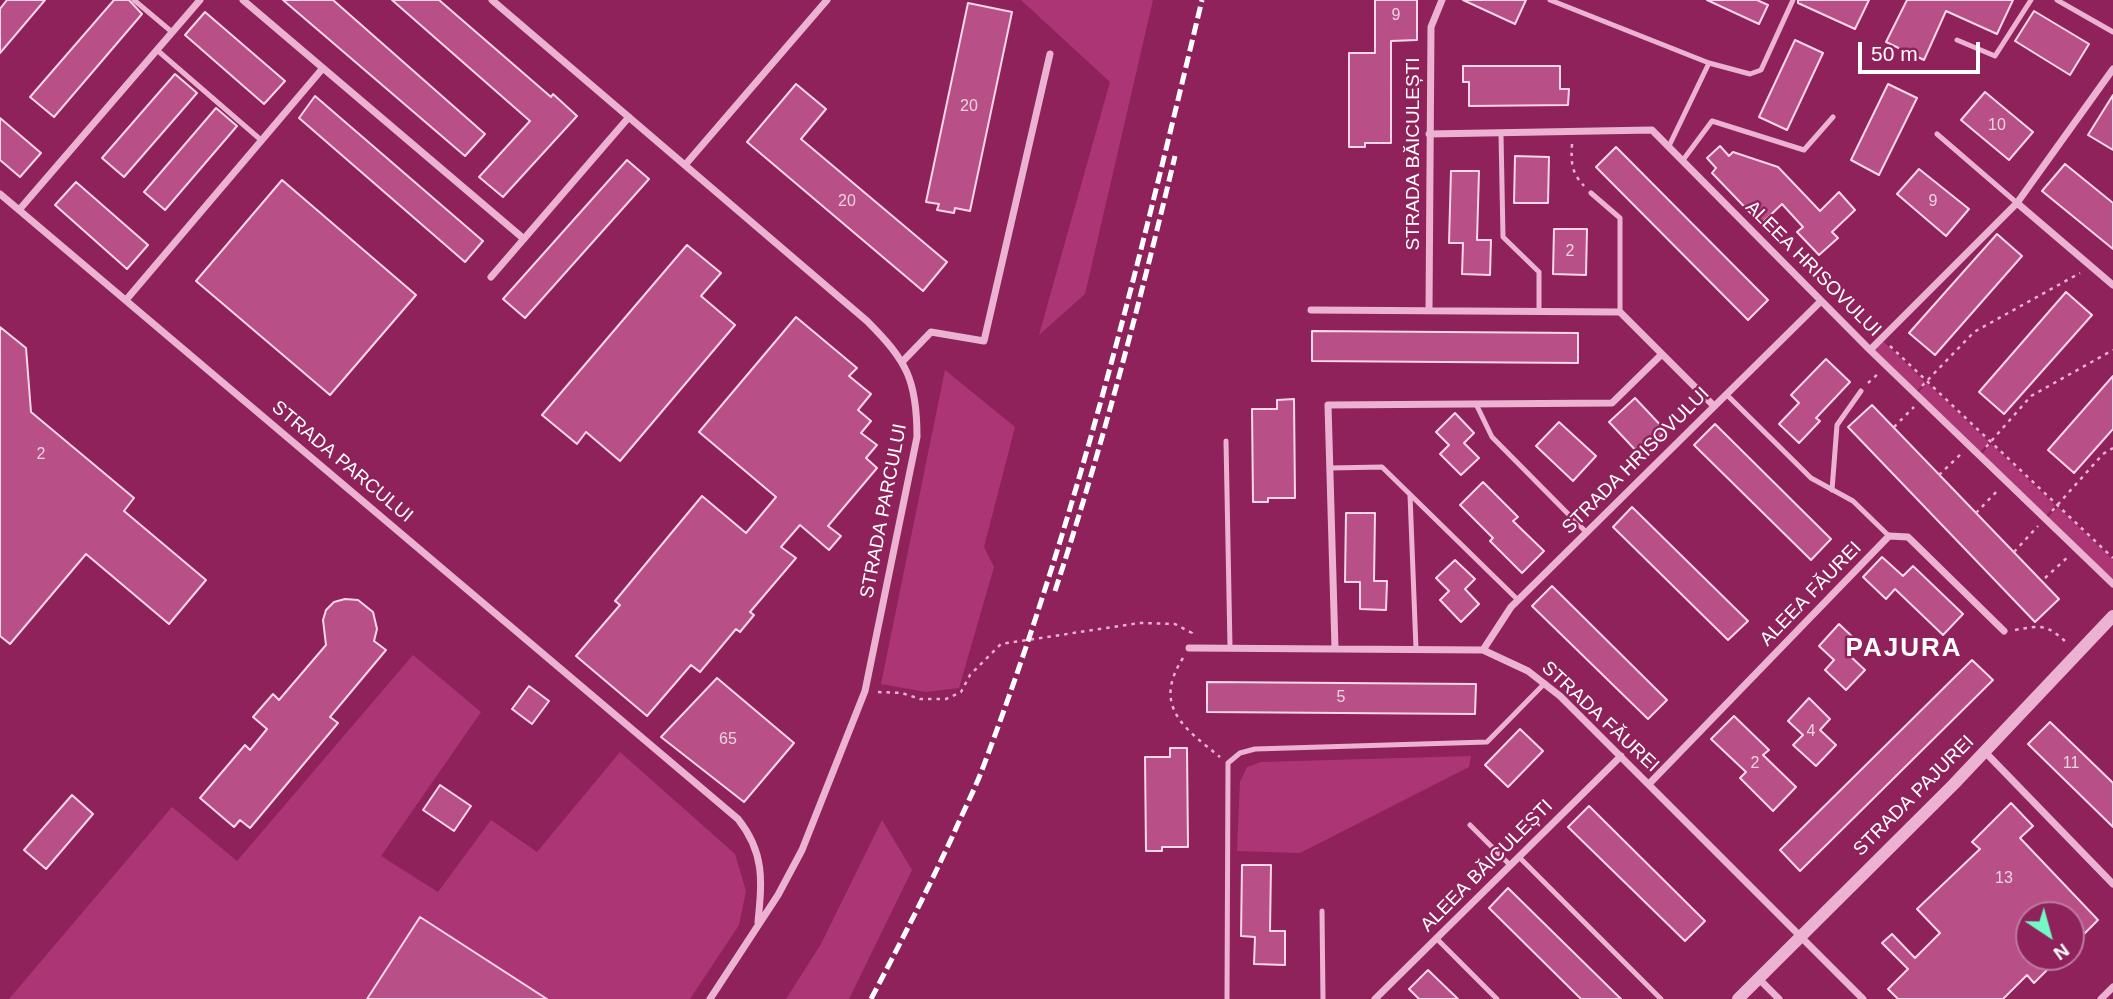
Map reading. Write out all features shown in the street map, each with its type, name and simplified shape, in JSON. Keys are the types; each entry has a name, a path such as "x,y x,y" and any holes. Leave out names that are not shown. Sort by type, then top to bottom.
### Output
{"street":[{"path":"19,210 200,0"},
{"path":"243,0 524,239"},
{"name":"STRADA PARCULUI","path":"492,0 867,321 903,361 916,396 917,437 864,691 802,850 758,926 710,999"},
{"path":"685,165 827,0"},
{"name":"STRADA BĂICULEȘTI","path":"1429,310 1431,27 1443,0"},
{"path":"903,361 931,331 984,341 1050,54"},
{"path":"126,300 323,68"},
{"path":"1870,350 2017,203 2113,69"},
{"path":"491,277 629,117"},
{"name":"ALEEA HRISOVULUI","path":"1429,134 1652,130 1886,366 2113,584"},
{"name":"STRADA PARCULUI","path":"0,194 738,819 755,842 759,857 761,894 758,926"},
{"path":"2017,203 2113,285"},
{"name":"STRADA HRISOVULUI","path":"1483,650 1518,600 1821,301"},
{"path":"1311,310 1620,312 1714,406"},
{"path":"1335,648 1328,405 1612,403 1661,354"},
{"name":"ALEEA FĂUREI","path":"1649,784 1889,536 1908,537 2004,631"},
{"name":"STRADA PAJUREI","path":"1738,999 1985,752 2113,616"},
{"name":"STRADA FĂUREI","path":"1189,648 1483,650 1514,663 1545,683 1621,756 1863,999"},
{"path":"1985,752 2113,884"},
{"name":"ALEEA BĂICULEȘTI","path":"1375,999 1621,756"},
{"path":"1759,979 1779,999"},
{"path":"2101,999 2113,987"}],"lane":[{"path":"134,0 172,32"},
{"path":"1550,0 1709,63 1750,74 1761,70 1793,0"},
{"path":"1957,40 1995,56 2031,0"},
{"path":"2057,0 2113,32"},
{"path":"157,50 261,140"},
{"path":"1669,146 1709,63"},
{"path":"1683,160 1712,121 1804,150 1833,117"},
{"path":"1501,134 1503,237 1539,272 1539,310"},
{"path":"1937,134 2017,203"},
{"path":"1591,193 1620,218 1620,312"},
{"path":"1832,490 1838,425 1861,390"},
{"path":"1727,394 1811,478 1853,501 1889,536"},
{"path":"1476,404 1492,437 1586,532"},
{"path":"1226,441 1230,648"},
{"path":"1330,468 1382,467 1518,600"},
{"path":"1410,495 1416,649"},
{"path":"1227,999 1228,763 1240,753 1255,749 1487,742 1545,683"},
{"path":"1470,825 1510,865"},
{"path":"1519,857 1661,999"},
{"path":"1322,911 1323,999"},
{"path":"1436,938 1497,999"}],"path":[{"path":"1573,132 1574,176 1591,193"},
{"path":"1894,427 1927,381 1974,332 2091,267"},
{"path":"1882,339 2113,558"},
{"path":"1979,455 2031,396 2113,350"},
{"path":"1861,390 1886,366"},
{"path":"1939,475 1969,446"},
{"path":"2014,552 2103,454 2113,448"},
{"path":"1976,513 2007,482"},
{"path":"2045,578 2076,549"},
{"path":"864,691 902,693 920,699 946,699 961,692 970,675 1000,644 1128,624 1175,624 1192,633 1189,648 1173,674 1169,691 1177,715 1185,728 1228,763"},
{"path":"2004,631 2040,625 2054,630 2078,653"}],"shaded area":[{"path":"1021,0 1153,0 1085,294 1039,335 1110,82"},
{"path":"1882,340 1925,382 1916,392 1872,350"},
{"path":"945,370 1015,427 984,547 994,567 959,688 926,692 881,684"},
{"path":"1927,383 1989,442 1979,453 1917,394"},
{"path":"1991,444 2055,505 2045,517 1981,455"},
{"path":"2058,507 2113,560 2113,582 2047,518"},
{"path":"413,655 481,712 381,856 438,892 491,820 537,852 620,752 735,854 746,891 739,925 690,999 9,999 172,807 237,861"},
{"path":"1471,756 1469,767 1300,853 1237,851 1240,782 1247,767 1261,762"},
{"path":"882,820 912,870 849,999 786,999 821,944"}],"building":[{"path":"7,0 45,0 0,53 0,9"},
{"path":"114,0 129,0 142,14 54,117 30,97"},
{"path":"283,0 333,0 485,134 465,156"},
{"path":"392,0 439,0 551,97 553,94 577,116 503,197 479,177 530,121"},
{"path":"1375,0 1417,0 1417,40 1391,41 1391,143 1365,143 1365,147 1349,147 1349,53 1375,53"},
{"path":"1463,0 1526,0 1515,24"},
{"path":"1707,0 1757,0 1768,5 1759,24"},
{"path":"1798,0 1869,0 1855,29 1798,3"},
{"path":"1907,0 2013,0 1997,34 1946,11 1924,60 1886,42"},
{"path":"968,3 1012,12 970,211 955,208 954,213 937,210 939,204 926,202"},
{"path":"2034,11 2089,44 2070,75 2015,41"},
{"path":"205,12 285,81 264,104 185,35"},
{"path":"1795,40 1823,53 1787,130 1759,117"},
{"path":"1463,66 1560,66 1560,89 1569,89 1568,105 1469,106 1469,82 1463,82"},
{"path":"175,74 197,93 124,177 102,158"},
{"path":"796,84 826,109 801,139 947,262 923,291 747,142"},
{"path":"1888,84 1917,98 1879,175 1851,160"},
{"path":"1985,92 2033,132 2009,160 1961,120"},
{"path":"2113,95 2113,150 2088,135"},
{"path":"315,96 483,241 465,262 299,118"},
{"path":"216,108 237,126 165,210 144,192"},
{"path":"0,118 41,153 20,177 0,160"},
{"path":"1720,146 1729,156 1733,152 1778,167 1820,211 1839,192 1855,210 1832,232 1838,238 1819,255 1797,232 1803,227 1782,204 1761,224 1712,173 1716,168 1707,158"},
{"path":"1616,147 1768,300 1748,320 1596,167"},
{"path":"1515,156 1549,157 1548,203 1514,203"},
{"path":"627,160 649,179 525,318 503,299"},
{"path":"2065,164 2113,203 2113,249 2042,191"},
{"path":"1919,169 1969,209 1946,236 1897,194"},
{"path":"1451,171 1479,171 1477,240 1491,240 1490,275 1462,274 1463,243 1449,243"},
{"path":"282,180 416,295 330,395 196,281"},
{"path":"76,182 148,245 127,269 55,205"},
{"path":"1554,229 1587,229 1586,275 1553,274"},
{"path":"1997,234 2022,256 1935,355 1909,333"},
{"path":"687,245 721,273 701,296 735,325 620,461 586,432 577,444 542,415"},
{"path":"2066,292 2092,315 2004,414 1979,392"},
{"path":"796,317 857,368 849,376 871,394 858,410 871,421 861,433 877,445 866,458 877,468 828,526 841,536 829,550 800,525 781,547 796,558 750,612 754,615 740,632 736,629 700,672 691,665 647,716 576,656 620,605 615,601 702,496 746,533 776,497 699,432"},
{"path":"0,327 26,348 31,412 134,498 124,511 206,580 169,624 86,554 10,644 0,636"},
{"path":"1312,331 1578,333 1578,363 1312,361"},
{"path":"1826,359 1850,382 1816,418 1820,421 1799,443 1779,424 1799,403 1791,395"},
{"path":"2113,376 2113,429 2074,473 2048,450"},
{"path":"1635,398 1666,431 1641,456 1609,422"},
{"path":"1294,399 1295,498 1268,498 1268,502 1253,502 1252,409 1277,409 1277,400"},
{"path":"1872,405 2059,599 2035,622 1848,427"},
{"path":"1455,413 1474,433 1464,443 1479,458 1461,475 1440,454 1449,445 1436,432"},
{"path":"1559,422 1596,456 1573,481 1536,446"},
{"path":"1715,424 1831,539 1811,560 1694,445"},
{"path":"1483,482 1518,517 1513,521 1544,551 1522,573 1490,541 1493,538 1460,505"},
{"path":"1632,507 1748,621 1728,640 1613,527"},
{"path":"1346,513 1375,513 1374,581 1387,581 1386,610 1360,609 1360,582 1345,582"},
{"path":"1882,557 1903,576 1913,566 1963,614 1943,635 1895,589 1886,599 1863,577"},
{"path":"1455,560 1475,579 1465,589 1479,604 1461,622 1440,600 1449,591 1436,578"},
{"path":"1552,586 1667,700 1648,719 1532,606"},
{"path":"358,600 373,612 377,629 374,641 386,650 330,717 338,723 250,828 240,820 234,827 200,798 245,745 250,750 267,729 253,717 273,694 279,700 326,645 323,620 326,610 334,602"},
{"path":"1839,624 1860,644 1849,655 1865,670 1846,690 1825,670 1834,660 1819,646"},
{"path":"1972,660 1993,680 1800,871 1780,850"},
{"path":"717,678 794,743 744,802 661,737"},
{"path":"1207,682 1476,684 1475,714 1207,712"},
{"path":"529,686 549,701 532,724 512,709"},
{"path":"1809,698 1830,719 1820,730 1836,745 1816,766 1793,745 1803,735 1788,721"},
{"path":"1734,716 1769,750 1763,755 1796,787 1773,811 1740,778 1746,772 1711,739"},
{"path":"2050,722 2113,783 2113,827 2028,744"},
{"path":"1520,729 1543,751 1508,787 1485,765"},
{"path":"1170,748 1187,748 1188,847 1162,847 1162,851 1146,851 1145,757 1170,757"},
{"path":"440,785 471,806 454,831 423,810"},
{"path":"72,795 93,814 46,869 24,850"},
{"path":"2011,803 2033,826 2020,838 2080,901 2015,901 2015,971 2046,971 2034,983 2027,975 2003,999 1898,999 1888,989 1908,969 1882,943 1892,934 1915,958 1940,933 1917,909 1980,849 1972,842"},
{"path":"1589,806 1705,921 1685,941 1568,827"},
{"path":"1242,865 1271,865 1270,931 1285,931 1285,965 1254,964 1255,937 1241,936"},
{"path":"1508,888 1621,999 1581,999 1489,908"},
{"path":"2085,906 2098,920 2085,933"},
{"path":"420,917 547,999 367,999"},
{"path":"1428,970 1458,999 1419,999 1409,989"}],"railway":[{"path":"871,999 934,875 979,778 1048,581 1130,292 1202,0"},
{"path":"1055,591 1120,375 1175,156"}],"district":[{"name":"PAJURA","path":"1904,649"}]}
